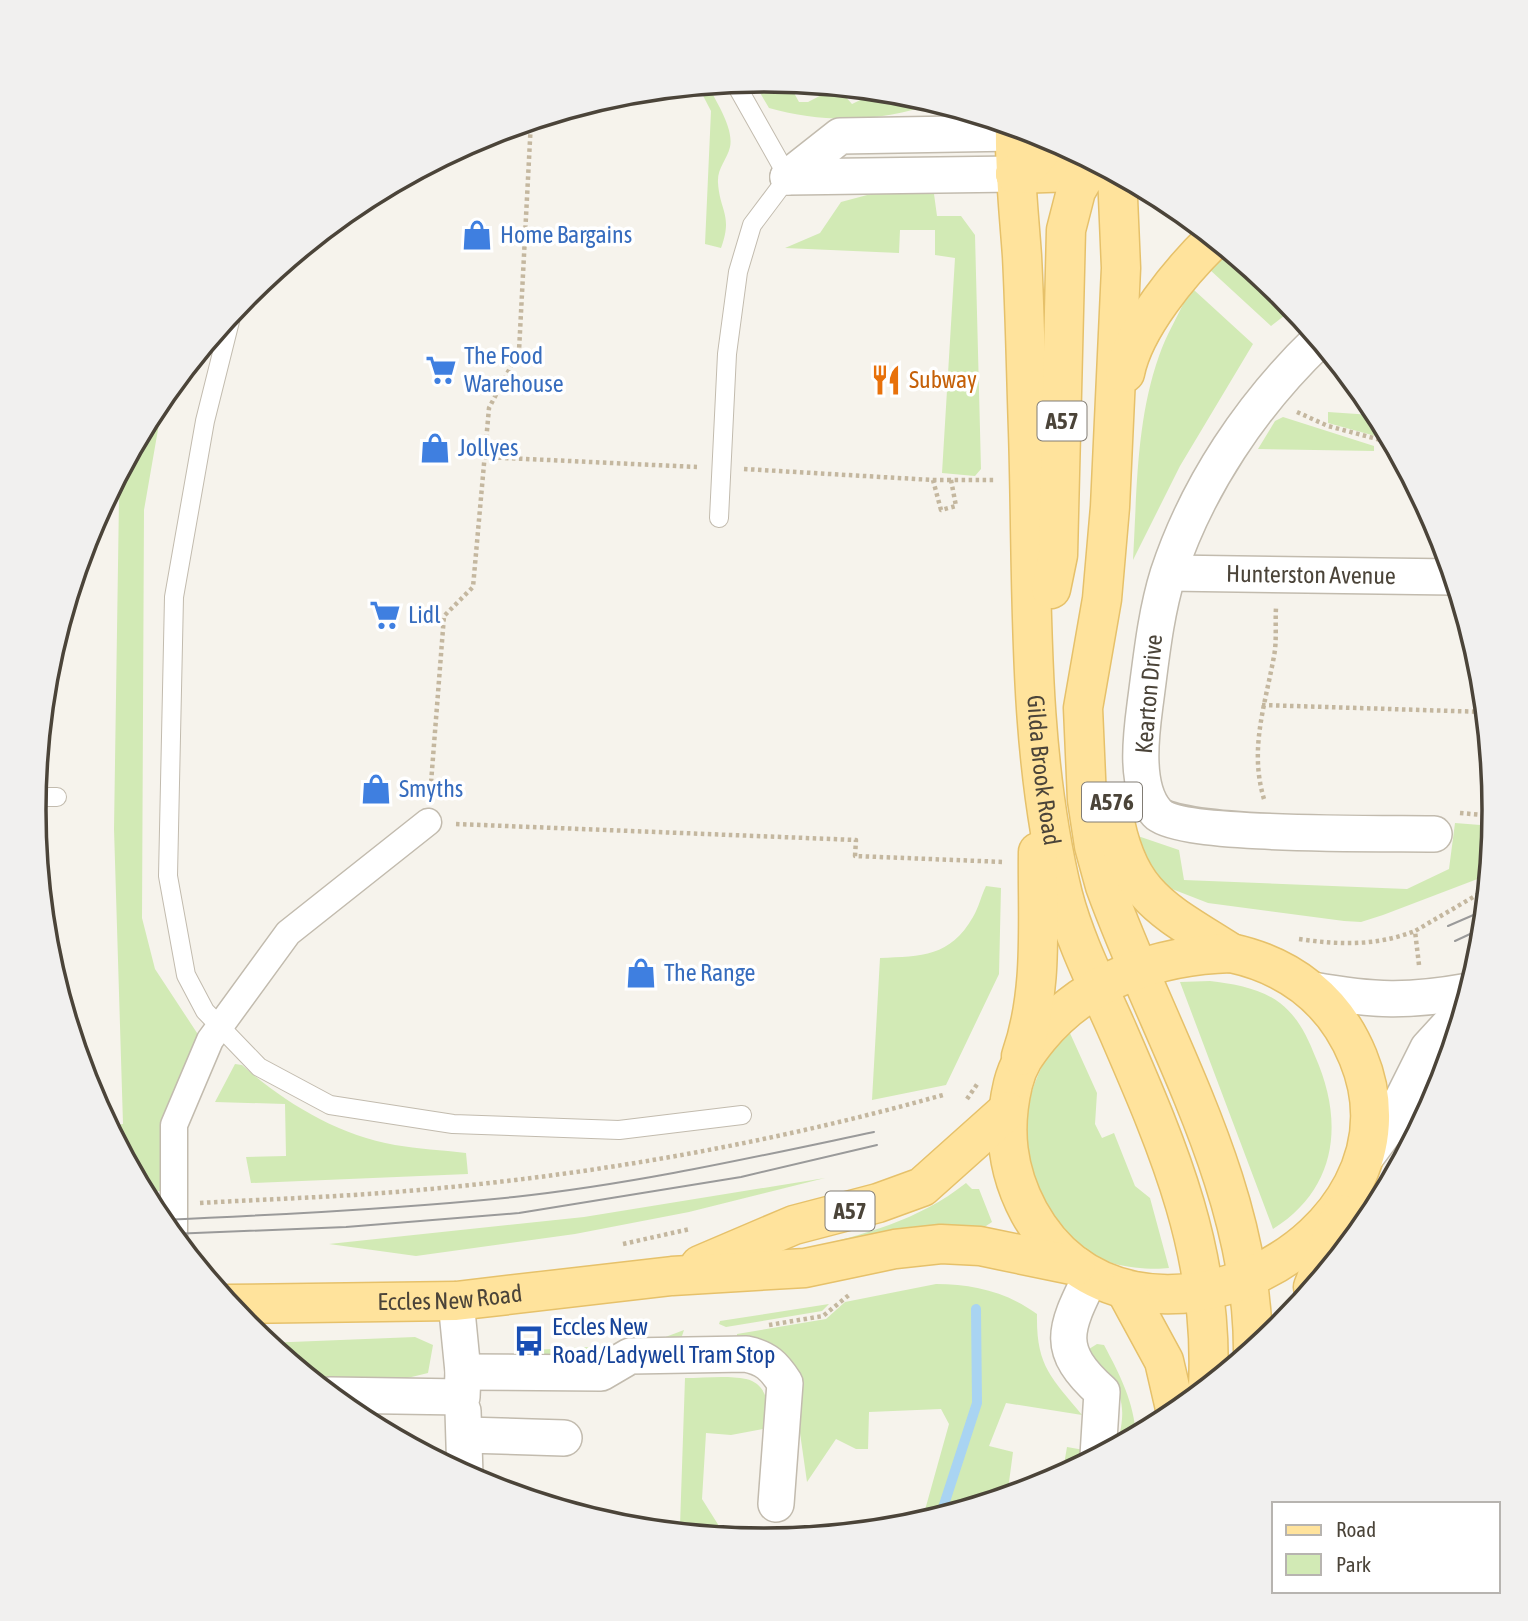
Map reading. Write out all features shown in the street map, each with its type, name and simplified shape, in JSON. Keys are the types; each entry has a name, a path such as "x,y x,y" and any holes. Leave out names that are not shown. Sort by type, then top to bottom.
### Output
{"main road":[{"name":"Gilda Brook Road","path":"1026,142 1015,174 1022,264 1039,765 1064,897 1181,1185 1206,1292 1209,1375"},
{"path":"1015,174 1090,170"},
{"name":"A57","path":"1036,670 1058,555 1066,230 1070,210 1098,174"},
{"name":"Gilda Brook Road","path":"1102,177 1121,268 1102,599 1083,708 1087,800 1094,846 1105,887 1231,1199 1248,1279 1252,1338"},
{"path":"1114,425 1126,365 1145,326 1185,270 1208,246"},
{"name":"A576","path":"1102,599 1108,774 1121,849 1133,876 1148,897 1231,953"},
{"name":"A576","path":"1018,1063 1035,986 1039,765"},
{"path":"1323,1261 1363,1161 1369,1114 1362,1067 1347,1030 1313,990 1283,970 1255,958 1231,953 1196,954 1136,969 1099,988 1056,1019 1018,1063 1007,1111 1006,1142 1017,1190 1037,1227 1084,1271 1126,1291 1155,1295 1206,1292 1248,1279 1308,1240 1348,1196"},
{"name":"Eccles New Road","path":"672,1276 794,1225 878,1203 922,1187 1007,1111"},
{"name":"Eccles New Road","path":"242,1304 456,1301 672,1276 805,1268 895,1249 941,1244 980,1246 1084,1271"},
{"path":"1126,1291 1164,1361 1173,1401"}],"street":[{"path":"788,177 839,136 1004,133"},
{"path":"788,177 1015,174"},
{"name":"Kearton Drive","path":"1312,347 1240,431 1209,481 1168,573 1155,626 1142,726 1143,782 1157,813 1171,822 1274,830 1434,834"},
{"name":"Hunterston Avenue","path":"1168,573 1443,577"},
{"path":"173,1219 174,1125 210,1040 288,933 428,822"},
{"path":"1313,990 1373,1001 1424,999 1459,993"},
{"path":"1363,1161 1389,1126 1428,1048 1449,1025"},
{"path":"1084,1271 1067,1325 1068,1351 1080,1372 1102,1392 1099,1446"},
{"path":"456,1301 466,1435 465,1464"},
{"path":"345,1394 601,1373 630,1356 746,1354 761,1357 774,1366 785,1383 776,1504"},
{"path":"466,1435 564,1438"}],"lane":[{"path":"719,518 727,354 738,272 752,225 788,177 741,93"},
{"path":"227,334 205,421 174,597 168,876 186,975 205,1011 259,1067 330,1105 453,1124 620,1130 742,1115"},
{"path":"46,797 57,797"}],"path":[{"path":"530,131 519,351 489,408 473,587 444,616 428,822 856,840 855,856 1038,863"},
{"path":"1268,396 1328,426 1379,439"},
{"path":"484,457 933,480 1029,481"},
{"path":"933,480 941,510 956,506 951,480"},
{"path":"1274,830 1258,778 1257,740 1262,705 1275,653 1276,574"},
{"path":"1262,705 1475,712"},
{"path":"1293,938 1365,944 1382,942 1415,931 1477,895"},
{"path":"1415,931 1424,999"},
{"path":"962,1105 975,1084 1018,1063"},
{"path":"173,1205 407,1191 560,1174 746,1144 859,1119 943,1095"},
{"path":"621,1244 699,1226"},
{"path":"758,1327 823,1316 858,1289"}],"green space":[{"path":"760,92 794,93 799,102 808,102 822,95 846,97 852,104 863,99 916,109 853,119 811,117 769,108"},
{"path":"713,94 724,115 731,140 718,178 726,221 721,248 705,244 711,111 703,95"},
{"path":"871,194 934,194 937,216 961,216 975,235 981,469 975,476 942,473 955,258 935,255 935,230 900,230 899,253 785,248 820,233 841,202"},
{"path":"1224,258 1284,316 1271,326 1209,269"},
{"path":"1194,290 1253,344 1180,466 1133,560 1139,457 1151,381 1169,333 1187,296"},
{"path":"1328,412 1363,414 1377,436 1328,423"},
{"path":"1283,417 1374,446 1374,451 1258,449 1275,421"},
{"path":"159,424 144,510 142,918 155,969 201,1039 163,1123 160,1191 155,1191 118,1125 123,1124 114,829 119,499 142,451"},
{"path":"1455,823 1482,825 1479,879 1361,922 1344,921 1208,903 1172,889 1148,870 1132,834 1179,850 1184,880 1407,889 1449,869"},
{"path":"986,886 1001,888 999,974 946,1085 872,1100 880,958 922,955 945,947 964,930 975,913"},
{"path":"1210,981 1255,990 1286,1008 1305,1034 1324,1080 1332,1128 1329,1152 1322,1173 1311,1194 1295,1212 1273,1229 1180,982"},
{"path":"1069,1031 1097,1093 1095,1124 1102,1138 1114,1133 1135,1186 1150,1198 1169,1268 1121,1265 1086,1253 1070,1238 1032,1186 1024,1146 1029,1103 1044,1063 1055,1045"},
{"path":"235,1064 242,1065 313,1116 353,1134 412,1148 466,1153 468,1174 251,1183 246,1157 286,1156 285,1104 215,1102"},
{"path":"825,1178 689,1212 575,1234 416,1256 329,1244 584,1217"},
{"path":"966,1183 972,1189 979,1189 992,1222 971,1236 806,1249 869,1232 910,1217"},
{"path":"936,1284 989,1291 1014,1300 1037,1314 1037,1332 1043,1359 1054,1380 1082,1415 1006,1403 989,1446 1013,1452 1008,1486 950,1505 925,1511 949,1424 941,1409 869,1412 868,1449 856,1449 836,1439 807,1482 791,1370 737,1338 737,1334 826,1319 845,1302"},
{"path":"829,1304 822,1311 726,1327 719,1324 720,1321"},
{"path":"684,1330 679,1345 579,1354 558,1364 521,1360 525,1352 533,1350 647,1344"},
{"path":"415,1337 433,1345 428,1373 391,1382 327,1381 281,1342"},
{"path":"1097,1344 1104,1345 1125,1389 1135,1425 1120,1435 1122,1415 1118,1393 1113,1384 1081,1354"},
{"path":"723,1377 754,1382 764,1393 768,1407 763,1429 731,1435 706,1433 702,1499 719,1526 727,1527 680,1524 685,1378"},
{"path":"1067,1447 1084,1450 1083,1454 1064,1463"}],"waterway":[{"path":"943,1506 977,1403 976,1309"}],"tram line":[{"path":"1448,926 1474,915"},
{"path":"1455,941 1472,933"},
{"path":"174,1219 381,1208 559,1192 695,1169 874,1132"},
{"path":"184,1233 346,1227 519,1213 741,1177 877,1145"}],"place":[{"name":"Home Bargains","path":"477,235"},
{"name":"The Food Warehouse","path":"441,370"},
{"name":"Subway","path":"886,380"},
{"name":"Jollyes","path":"435,448"},
{"name":"Lidl","path":"385,615"},
{"name":"Smyths","path":"376,789"},
{"name":"The Range","path":"641,973"},
{"name":"Eccles New Road/Ladywell Tram Stop","path":"529,1341"}]}
